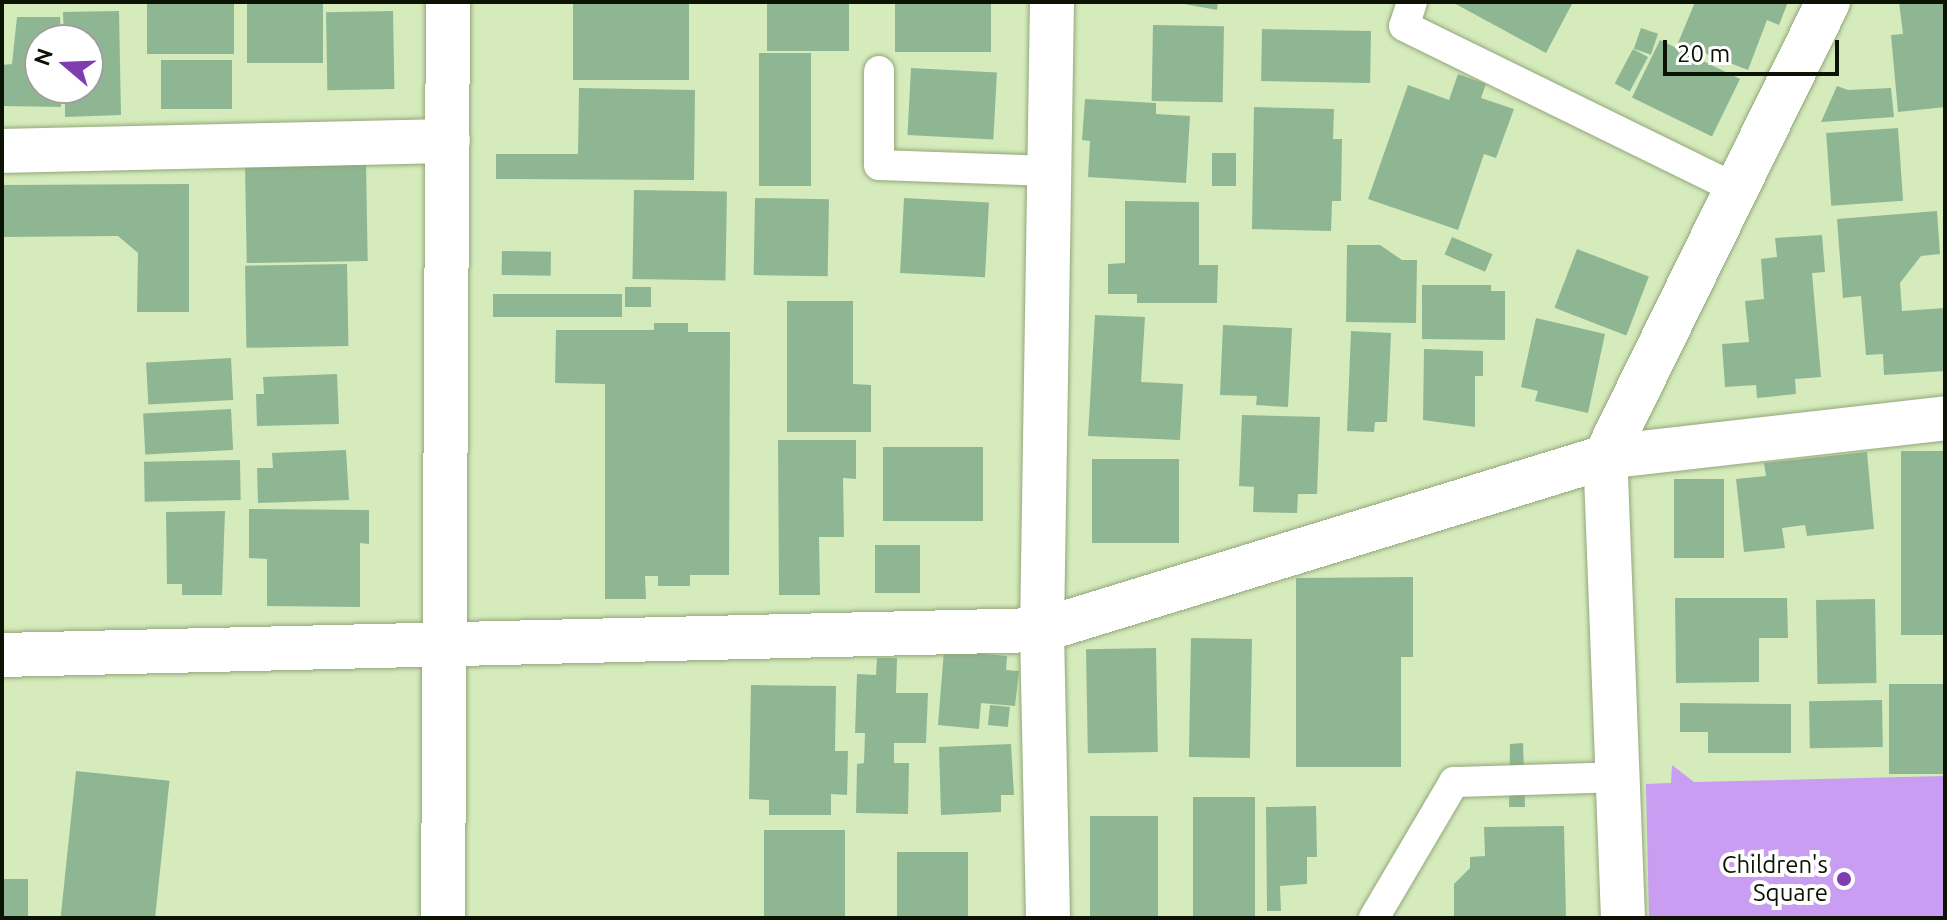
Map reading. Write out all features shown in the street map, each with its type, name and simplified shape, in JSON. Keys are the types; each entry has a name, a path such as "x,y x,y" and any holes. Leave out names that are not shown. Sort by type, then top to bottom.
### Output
{"street":[{"path":"443,918 448,2"},
{"path":"1048,918 1042,630 1052,2"},
{"path":"1623,918 1605,457 1828,2"},
{"path":"2,151 448,141"},
{"path":"2,655 1042,630 1605,457 1945,418"}],"lane":[{"path":"1412,2 1404,26 1737,189"},
{"path":"879,71 879,165 1050,171"},
{"path":"1374,918 1454,782 1618,777"}],"shaded area":[{"path":"1672,765 1694,782 1945,776 1945,918 1649,918 1646,784 1671,783"}],"building":[{"path":"147,2 234,2 234,54 147,54"},
{"path":"247,2 323,2 323,63 247,63"},
{"path":"573,2 689,2 689,80 573,80"},
{"path":"767,2 849,2 849,51 767,51"},
{"path":"895,2 991,2 991,52 895,52"},
{"path":"1173,2 1218,2 1217,10"},
{"path":"1452,2 1573,2 1546,53"},
{"path":"1695,2 1788,2 1779,25 1767,20 1748,70 1678,43"},
{"path":"1899,2 1945,2 1945,107 1898,112 1891,35 1903,34"},
{"path":"119,11 121,115 65,117 65,104 104,104 104,24 63,24 63,12"},
{"path":"393,11 394,89 327,90 326,12"},
{"path":"17,17 60,17 60,24 24,24 24,104 61,104 61,107 2,106 2,65 12,64"},
{"path":"1153,25 1224,26 1223,102 1152,101"},
{"path":"1641,28 1658,34 1651,55 1634,49"},
{"path":"1262,29 1371,31 1370,83 1261,81"},
{"path":"1660,40 1740,79 1712,137 1632,98"},
{"path":"1633,49 1648,57 1630,91 1615,83"},
{"path":"759,53 811,53 811,186 759,186"},
{"path":"161,60 232,60 232,109 161,109"},
{"path":"911,68 997,73 993,139 907,135"},
{"path":"1458,74 1486,84 1481,98 1514,109 1496,158 1484,154 1458,230 1368,199 1408,85 1449,100"},
{"path":"1837,86 1848,90 1891,88 1894,117 1821,122"},
{"path":"579,88 695,90 694,180 496,179 496,154 578,154"},
{"path":"1085,99 1156,103 1156,114 1190,116 1186,183 1088,177 1090,141 1082,140"},
{"path":"1254,107 1334,109 1333,139 1342,139 1341,201 1332,201 1331,231 1252,229"},
{"path":"1898,128 1903,201 1831,206 1826,133"},
{"path":"1212,153 1236,153 1236,186 1212,186"},
{"path":"366,163 368,261 247,263 245,165"},
{"path":"189,184 189,312 137,312 138,253 118,236 2,237 2,185"},
{"path":"634,190 727,192 725,281 632,279"},
{"path":"755,198 829,199 828,276 754,275"},
{"path":"904,198 989,202 985,277 900,273"},
{"path":"1125,201 1199,202 1199,265 1218,265 1217,303 1137,303 1137,294 1108,294 1108,264 1125,263"},
{"path":"1937,211 1940,254 1921,256 1900,283 1902,311 1945,308 1945,371 1884,375 1883,354 1866,355 1861,296 1843,298 1837,219"},
{"path":"1822,235 1825,272 1812,273 1821,377 1795,379 1796,394 1757,398 1756,385 1725,387 1722,344 1749,342 1745,301 1764,299 1761,259 1777,257 1775,238"},
{"path":"1452,237 1493,254 1485,272 1445,254"},
{"path":"1347,245 1380,245 1402,260 1417,260 1416,323 1346,322"},
{"path":"1577,249 1649,277 1626,335 1554,308"},
{"path":"502,251 551,252 551,276 502,275"},
{"path":"347,264 348,346 246,348 245,266"},
{"path":"1422,285 1491,285 1491,291 1505,291 1505,340 1422,339"},
{"path":"625,287 651,287 651,307 625,307"},
{"path":"493,294 622,294 622,317 493,317"},
{"path":"787,301 853,301 853,384 871,385 871,432 787,432"},
{"path":"1095,315 1145,317 1141,382 1183,384 1180,440 1088,436"},
{"path":"1536,318 1605,334 1588,413 1535,401 1538,391 1521,387"},
{"path":"654,323 688,323 688,332 730,332 729,575 690,575 690,586 658,586 658,576 645,576 646,599 605,599 605,384 555,383 556,330 654,330"},
{"path":"1223,325 1292,328 1288,407 1256,405 1257,396 1220,395"},
{"path":"1351,331 1391,333 1387,422 1375,422 1374,432 1347,431"},
{"path":"1424,349 1483,351 1483,376 1475,376 1475,427 1423,420"},
{"path":"231,358 233,400 148,404 146,362"},
{"path":"337,374 339,424 257,426 256,394 264,394 263,377"},
{"path":"231,409 233,450 145,455 143,414"},
{"path":"1242,415 1320,417 1317,494 1298,494 1297,513 1253,512 1254,487 1239,486"},
{"path":"778,440 856,440 856,479 843,478 844,537 819,537 820,595 779,595"},
{"path":"883,447 983,447 983,521 883,521"},
{"path":"346,450 349,500 258,503 257,468 273,468 272,453"},
{"path":"1901,451 1945,451 1945,635 1901,635"},
{"path":"1867,452 1874,529 1807,536 1805,525 1782,528 1785,548 1744,552 1736,479 1766,476 1764,463"},
{"path":"1092,459 1179,459 1179,543 1092,543"},
{"path":"240,460 241,500 145,502 144,462"},
{"path":"1674,479 1724,479 1724,558 1674,558"},
{"path":"249,509 369,510 369,544 360,543 360,607 267,606 267,559 249,558"},
{"path":"225,511 222,595 182,595 182,584 167,584 166,512"},
{"path":"875,545 920,545 920,593 875,593"},
{"path":"1413,577 1413,657 1401,657 1401,767 1296,767 1296,578"},
{"path":"1675,598 1787,598 1788,638 1759,638 1759,682 1676,683"},
{"path":"1875,599 1876,683 1817,684 1816,600"},
{"path":"1191,638 1252,639 1250,758 1189,757"},
{"path":"1156,648 1158,752 1088,753 1086,649"},
{"path":"944,650 1007,656 1006,670 1019,671 1015,706 981,703 979,729 938,725"},
{"path":"877,658 897,658 896,693 928,693 926,743 894,743 894,763 909,763 908,814 856,813 857,764 864,763 865,733 855,733 857,674 876,675"},
{"path":"1889,684 1945,684 1945,774 1889,774"},
{"path":"751,685 836,686 835,751 848,751 847,795 831,794 831,815 769,815 769,800 749,799"},
{"path":"1882,700 1883,747 1810,748 1809,701"},
{"path":"1680,703 1791,704 1791,753 1708,753 1708,732 1680,732"},
{"path":"990,705 1010,707 1008,727 988,725"},
{"path":"1523,743 1525,807 1509,807 1510,744"},
{"path":"1011,744 1014,795 1001,795 1001,812 941,815 939,747"},
{"path":"76,771 169,781 155,918 61,918"},
{"path":"1193,797 1255,797 1255,918 1193,918"},
{"path":"1316,806 1317,857 1307,857 1307,884 1280,886 1281,911 1267,911 1266,807"},
{"path":"1090,816 1158,816 1158,917 1090,917"},
{"path":"1564,826 1566,918 1454,918 1454,884 1470,868 1470,857 1485,856 1484,827"},
{"path":"764,830 845,830 845,918 764,918"},
{"path":"897,852 968,852 968,918 897,918"},
{"path":"2,879 28,879 28,918 2,918"}],"place":[{"name":"Children's Square","path":"1844,879"}]}
